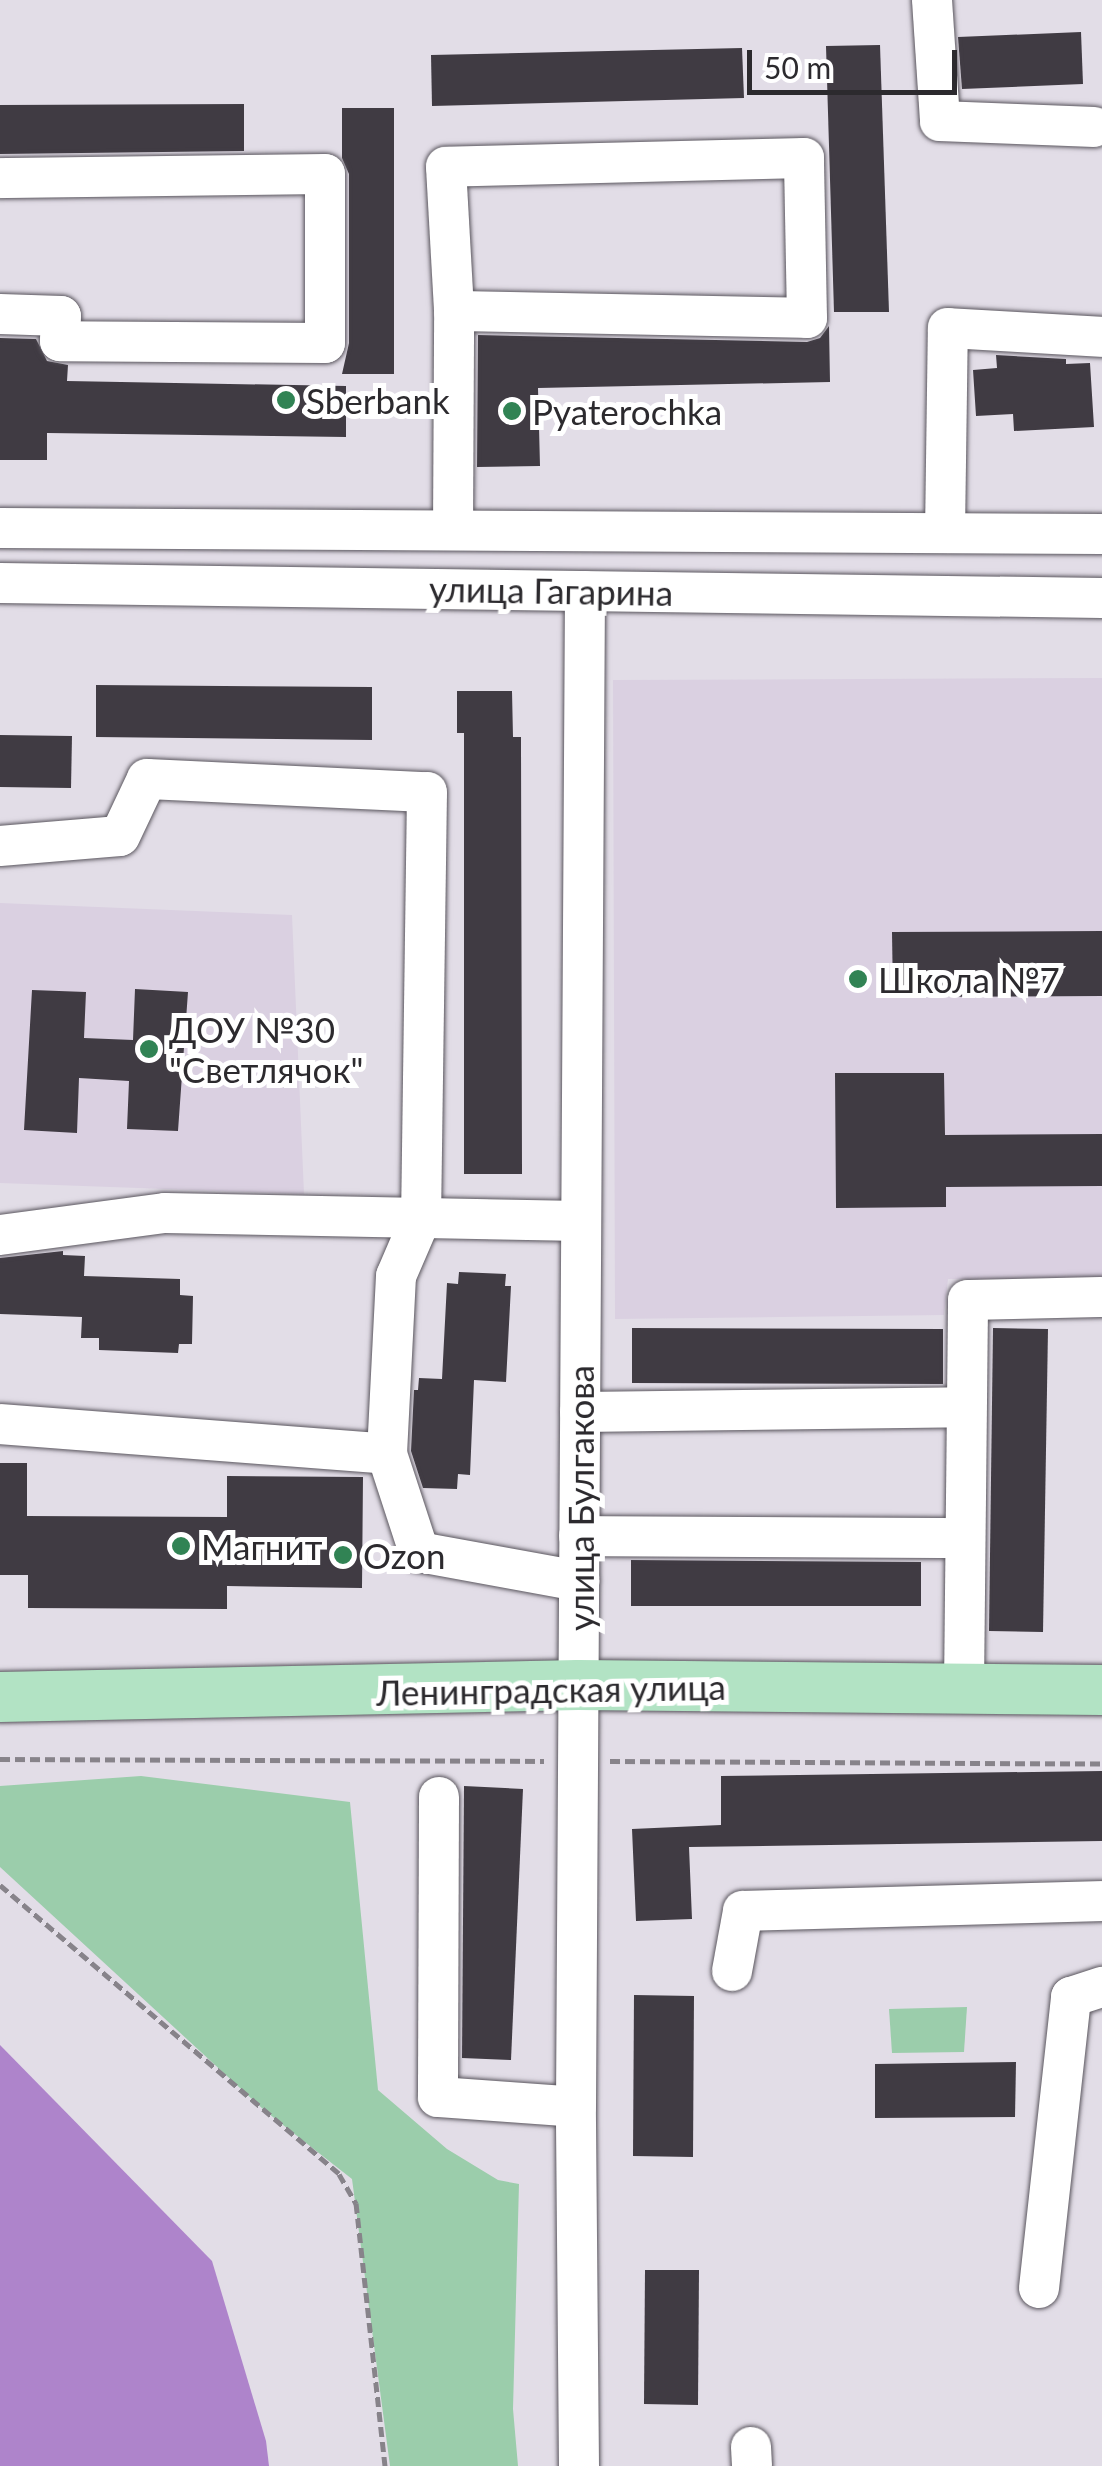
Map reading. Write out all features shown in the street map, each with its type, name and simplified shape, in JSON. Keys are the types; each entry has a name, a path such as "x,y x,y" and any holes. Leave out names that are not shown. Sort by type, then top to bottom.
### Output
{"main road":[{"name":"Ленинградская улица","path":"0,1698 578,1685 1102,1690"}],"street":[{"path":"932,0 940,121 1094,127"},
{"path":"454,310 807,318 804,158 446,166 454,310 454,530"},
{"path":"0,178 324,174 324,344 60,341 61,316 0,314"},
{"path":"945,534 948,328 1102,338"},
{"name":"улица Гагарина","path":"0,528 1102,534"},
{"name":"улица Гагарина","path":"0,582 1102,598"},
{"name":"улица Булгакова","path":"579,2466 576,2108 585,590"},
{"path":"0,846 120,836 146,779 427,792 421,1218 396,1276 386,1454 419,1552 579,1581"},
{"path":"0,1235 165,1212 582,1221"},
{"path":"964,1688 968,1300 1102,1297"},
{"path":"580,1412 966,1407"},
{"path":"0,1424 386,1454"},
{"path":"579,1536 966,1538"},
{"path":"439,1797 438,2097 576,2108"},
{"path":"732,1971 742,1911 1102,1900"},
{"path":"1040,2288 1070,1997 1102,1988"}],"path":[{"path":"0,1885 340,2174 356,2203 384,2466"}],"shaded area":[{"name":"Школа №7","path":"1102,678 1102,1280 948,1279 944,1315 615,1319 613,680"},
{"name":"ДОУ №30 \"Светлячок\"","path":"0,903 292,915 304,1194 0,1183"},
{"path":"0,2045 212,2261 266,2441 269,2466 0,2466"}],"green space":[{"path":"141,1776 350,1802 378,2090 447,2149 498,2180 519,2184 513,2409 518,2466 390,2466 352,2179 264,2110 0,1867 0,1786"},
{"path":"967,2007 964,2052 892,2053 889,2009"}],"building":[{"path":"1081,32 1083,84 962,89 958,37"},
{"path":"880,45 889,312 834,312 826,46"},
{"path":"742,48 744,98 432,106 431,55"},
{"path":"244,104 244,151 0,154 0,105"},
{"path":"342,108 394,108 394,374 342,374 349,343 349,174 342,158"},
{"path":"829,326 830,382 538,388 540,466 477,467 478,335 807,342 820,338"},
{"path":"0,338 36,339 47,361 68,365 67,381 346,386 346,437 47,433 47,460 0,460"},
{"path":"996,355 1066,359 1066,364 1090,363 1094,427 1014,431 1013,414 976,416 973,370 997,368"},
{"path":"96,685 372,687 372,740 96,737"},
{"path":"457,691 512,691 513,737 521,737 522,1174 464,1174 464,733 457,733"},
{"path":"0,735 72,736 71,788 0,787"},
{"path":"1102,931 1102,996 893,997 892,932"},
{"path":"135,989 188,992 178,1131 127,1129 129,1081 79,1078 77,1133 24,1130 32,990 86,992 84,1038 133,1040"},
{"path":"835,1073 944,1073 945,1135 1102,1134 1102,1186 946,1187 946,1207 836,1208"},
{"path":"63,1251 63,1255 85,1256 84,1276 180,1279 180,1295 193,1296 192,1344 179,1344 178,1353 99,1350 99,1338 81,1338 82,1317 0,1314 0,1258"},
{"path":"459,1272 506,1274 505,1286 511,1286 506,1382 474,1380 470,1475 458,1474 457,1489 423,1488 411,1451 414,1390 418,1390 419,1378 442,1379 447,1283 458,1284"},
{"path":"632,1328 943,1329 943,1384 632,1383"},
{"path":"993,1328 1048,1329 1043,1632 989,1631"},
{"name":"Магнит","path":"0,1463 27,1463 27,1516 227,1517 227,1476 363,1477 362,1588 227,1586 227,1609 28,1608 28,1575 0,1575"},
{"path":"631,1560 921,1562 921,1606 631,1606"},
{"path":"1102,1771 1102,1841 689,1847 692,1919 636,1921 632,1829 721,1825 721,1776"},
{"path":"464,1786 523,1789 511,2060 462,2058"},
{"path":"634,1995 694,1996 693,2157 633,2156"},
{"path":"1016,2062 1015,2117 875,2118 875,2064"},
{"path":"645,2270 699,2270 698,2405 644,2404"}],"place":[{"name":"Sberbank","path":"286,400"},
{"name":"Pyaterochka","path":"512,411"},
{"name":"Школа №7","path":"858,979"},
{"name":"ДОУ №30 \"Светлячок\"","path":"149,1049"},
{"name":"Магнит","path":"181,1546"},
{"name":"Ozon","path":"343,1555"}]}
